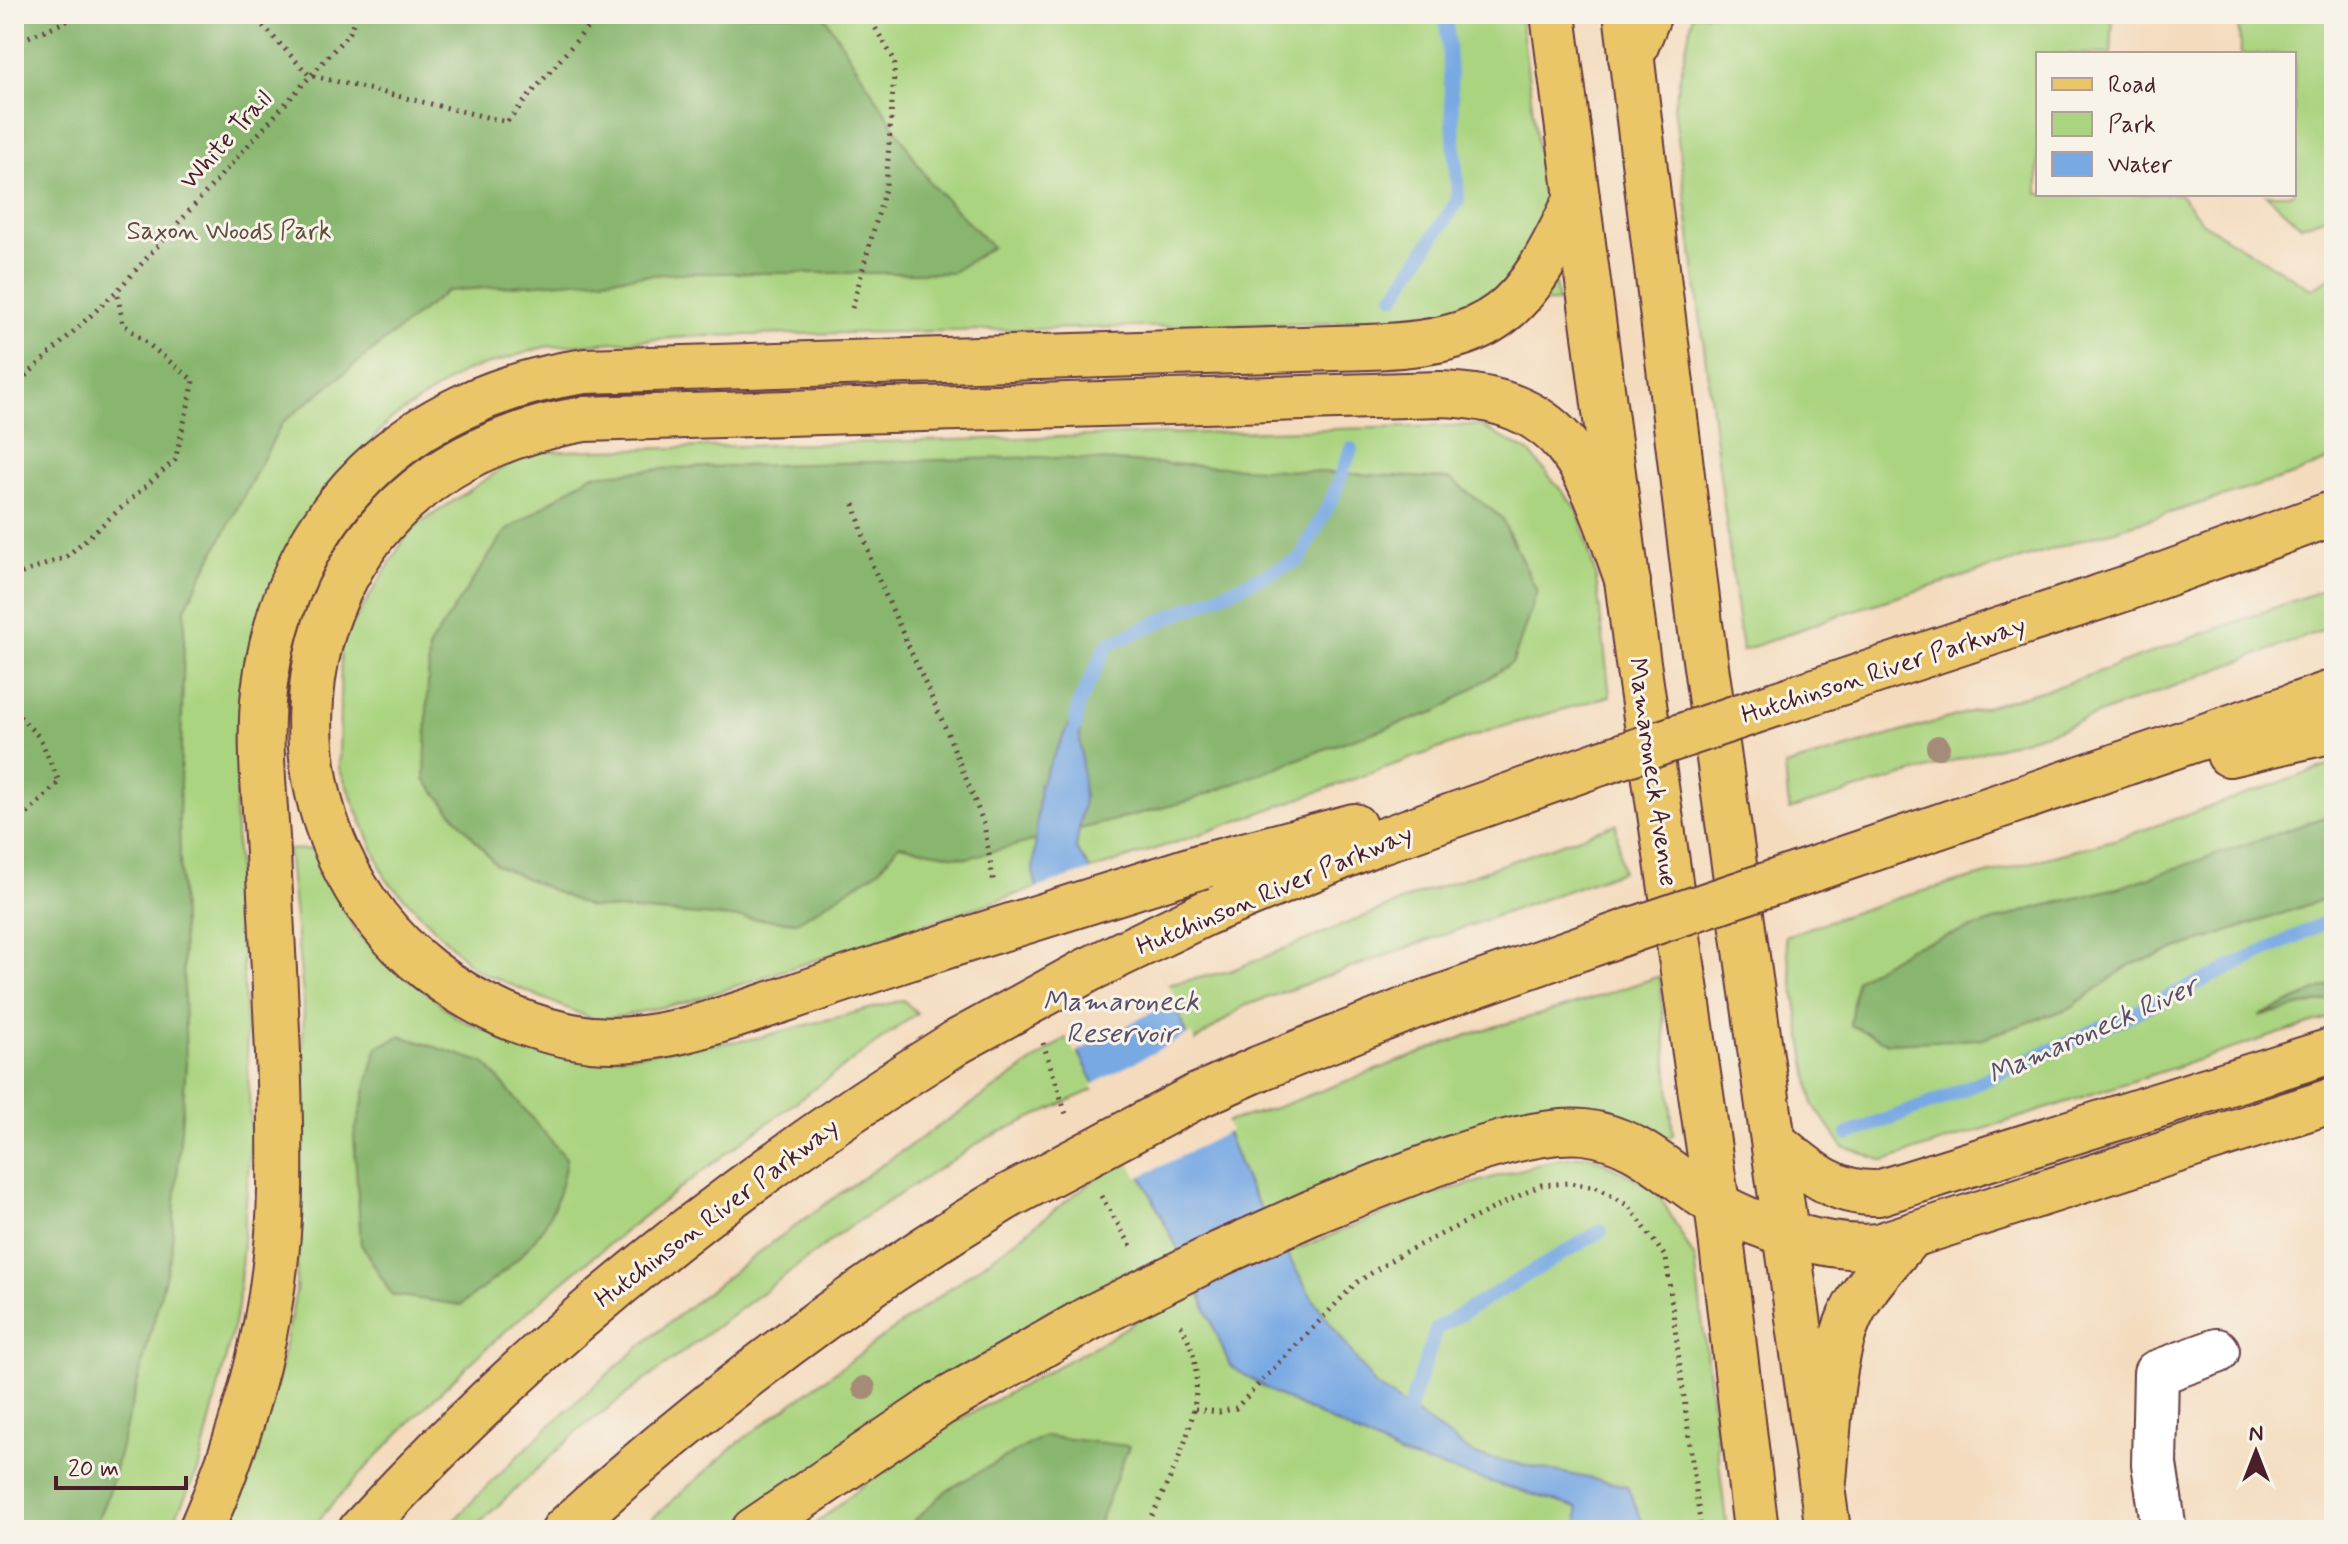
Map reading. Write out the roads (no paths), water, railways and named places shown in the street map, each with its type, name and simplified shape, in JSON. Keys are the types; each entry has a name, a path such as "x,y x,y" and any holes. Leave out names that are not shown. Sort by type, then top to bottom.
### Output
{"main road":[{"name":"Mamaroneck Avenue","path":"1553,14 1628,582 1717,1204 1756,1530"},
{"path":"1626,14 1700,624 1826,1510"},
{"path":"1631,58 1649,14"},
{"path":"201,1530 245,1412 268,1321 278,1237 280,1107 263,754 264,692 277,625 300,562 318,529 365,474 420,429 450,410 515,385 585,371 1368,347 1452,339 1490,323 1525,293 1550,255 1577,198"},
{"path":"1601,763 1202,866 695,1028 628,1039 592,1039 531,1025 473,1000 444,981 392,937 353,886 324,823 310,763 309,701 321,638 330,612 359,558 397,512 445,470 528,431 584,419 1441,394 1479,396 1507,403 1533,415 1576,454 1596,494 1628,582"},
{"path":"2130,587 2334,490"},
{"name":"Hutchinson River Parkway","path":"361,1530 501,1388 623,1280 806,1141 957,1042 1088,970 1208,912 1378,842 1601,763 2130,587 2334,513"},
{"path":"564,1530 677,1431 788,1343 919,1252 1007,1197 1159,1115 1260,1068 1413,1007 2334,692"},
{"path":"2016,803 2334,730"},
{"path":"1775,1143 1839,1189 1858,1194 1878,1193 2334,1050"},
{"path":"754,1530 940,1404 1088,1319 1221,1253 1313,1212 1510,1142 1561,1131 1585,1132 1631,1146 1717,1204 1833,1247 1854,1249 1878,1246 2334,1100"},
{"path":"1826,1510 1836,1366 1847,1324 1877,1275 1910,1236"}],"lane":[{"path":"2164,1530 2154,1464 2156,1373 2217,1351"}],"water":[{"name":"Mamaroneck Reservoir","path":"1078,706 1084,799 1076,848 1167,985 1249,1188 1311,1296 1375,1385 1475,1455 1627,1486 1646,1530 1578,1530 1578,1508 1400,1455 1274,1393 1230,1366 1195,1283 1070,1035 1033,871 1040,784"}],"waterway":[{"path":"1394,296 1458,200 1446,14"},
{"path":"1076,725 1078,706 1107,645 1299,560 1332,499 1351,449"},
{"name":"Mamaroneck River","path":"1848,1134 1939,1100 2132,1014 2334,918"},
{"name":"Mamaroneck River","path":"1409,1428 1409,1409 1437,1328 1601,1231"}],"park label":[{"name":"Saxon Woods Park","path":"229,230"}]}
